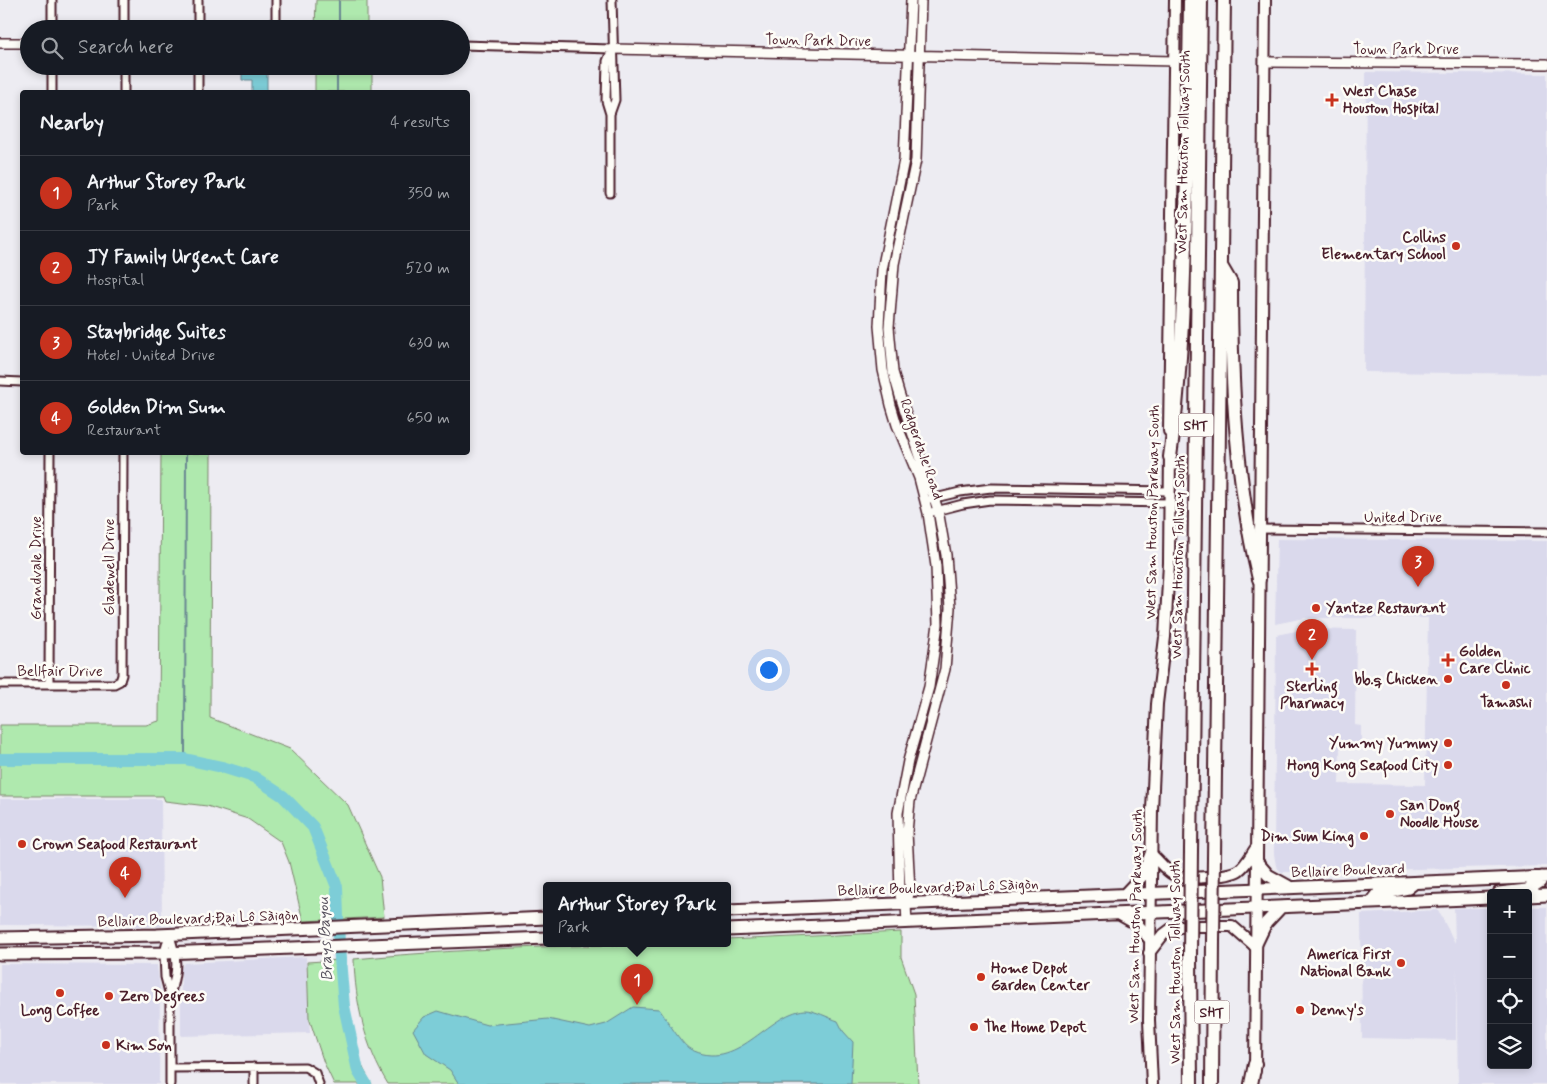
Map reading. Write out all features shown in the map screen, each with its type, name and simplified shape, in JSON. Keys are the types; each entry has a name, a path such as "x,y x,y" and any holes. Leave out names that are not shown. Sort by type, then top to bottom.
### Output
{"highway":[{"path":"1170,457 1178,399 1183,301 1189,140 1190,0"},
{"name":"West Sam Houston Tollway South","path":"1191,1084 1190,957 1201,0"},
{"name":"SHT","path":"1212,1084 1224,0"},
{"path":"1221,266 1231,283 1235,430 1251,544 1259,579"},
{"path":"1251,1084 1255,1064"}],"main road":[{"name":"West Sam Houston Parkway South","path":"1152,1084 1149,1041 1150,892 1155,723 1165,636 1169,563 1169,307 1175,0"},
{"path":"1256,1084 1255,946 1265,62 1264,0"},
{"path":"1125,894 1141,879 1151,854 1174,874 1183,877 1218,876 1241,869 1256,848"},
{"path":"1256,861 1268,875 1289,887"},
{"path":"1530,889 1544,877"},
{"name":"Bellaire Boulevard","path":"1150,892 1544,877"},
{"path":"1371,903 1378,894 1408,888 1414,882"},
{"name":"Bellaire Boulevard;Đại Lộ Sàigòn","path":"731,911 1150,892"},
{"path":"731,930 1150,913 1487,896"},
{"path":"1255,946 1266,923 1281,907"},
{"path":"1119,914 1137,924 1150,938"},
{"name":"Bellaire Boulevard;Đại Lộ Sàigòn","path":"0,938 169,934 543,918"},
{"path":"1149,952 1163,935 1171,929 1184,926 1232,926 1239,930 1255,946"},
{"path":"290,929 290,948"},
{"path":"0,954 164,954 543,938"}],"street":[{"path":"52,0 52,20"},
{"path":"124,0 124,20"},
{"path":"198,0 198,20"},
{"path":"276,0 276,20"},
{"path":"610,193 610,114 606,101 607,62 612,49 612,0"},
{"name":"Rodgerdale Road","path":"906,904 900,896 897,847 898,813 904,779 933,667 938,624 937,585 928,513 897,425 885,380 880,347 879,306 882,270 901,182 911,0"},
{"name":"Rodgerdale Road","path":"906,923 906,904 910,891 908,814 914,781 944,669 949,626 950,585 938,510 893,372 891,347 890,307 894,264 916,160 921,0"},
{"path":"0,43 20,43"},
{"name":"Town Park Drive","path":"470,46 1175,62"},
{"name":"Town Park Drive","path":"1265,62 1547,64"},
{"path":"52,75 52,90"},
{"path":"124,75 124,90"},
{"path":"198,75 198,90"},
{"path":"901,182 912,184"},
{"path":"879,306 890,307"},
{"path":"880,347 891,347"},
{"path":"0,382 20,382"},
{"name":"Grandvale Drive","path":"49,684 50,455"},
{"name":"Gladewell Drive","path":"120,681 122,674 123,455"},
{"path":"925,500 980,489 1170,491"},
{"path":"1044,489 1044,501"},
{"path":"928,513 982,501 1170,503"},
{"name":"United Drive","path":"1260,529 1547,532"},
{"path":"933,667 944,669"},
{"name":"Bellfair Drive","path":"0,684 114,684 120,681"},
{"path":"904,779 914,781"},
{"path":"169,934 177,953 175,978 170,996 170,1084"},
{"path":"169,934 164,954 164,977 170,996"},
{"path":"170,1068 305,1067 315,1073 318,1084"},
{"path":"254,1068 254,1084"}],"shaded area":[{"name":"Collins Elementary School","path":"1366,72 1547,74 1547,374 1364,372"},
{"path":"1277,539 1547,541 1547,866 1281,872 1276,866 1274,854 1276,635 1306,629 1356,630 1355,725 1361,726 1361,749 1340,748 1339,784 1425,785 1428,618 1305,618 1275,624"},
{"path":"0,799 161,799 162,926 0,925"},
{"path":"1532,907 1547,907 1547,1084 1458,1084 1456,968 1456,1040 1362,1038 1361,914 1438,910 1455,943 1454,908 1487,908 1487,1069 1532,1069"},
{"path":"306,957 310,1033 181,1036 181,969 184,963"},
{"path":"0,964 157,965 160,988 159,1084 0,1084"}],"green space":[{"path":"316,0 367,0 367,20 315,20"},
{"path":"315,75 372,75 372,90 315,90"},
{"path":"161,455 211,455 210,718 290,749 348,805 380,877 384,917 303,921 289,862 281,842 248,819 207,806 165,801 163,796 0,796 0,725 146,725 159,721"},
{"path":"901,932 901,957 914,994 918,1084 388,1084 367,1040 356,991 354,959 540,947 731,947 731,940"},
{"path":"339,960 343,1008 347,1024 357,1055 372,1084 334,1084 324,1063 309,1018 307,962"}],"water":[{"path":"242,75 267,75 267,90 252,90 252,80 242,80"},
{"path":"633,1007 659,1009 686,1046 707,1055 722,1054 737,1048 791,1014 809,1010 838,1021 843,1031 853,1042 851,1084 459,1084 450,1070 426,1054 413,1030 424,1017 438,1011 487,1025 548,1019 590,1028 606,1024"}],"waterway":[{"path":"339,0 339,20"},
{"path":"337,75 337,90"},
{"path":"185,759 186,455"},
{"name":"Brays Bayou","path":"0,759 185,759 222,767 254,777 283,796 313,827 337,887 339,947 344,1006 358,1071 366,1084"}],"place":[{"name":"West Chase Houston Hospital","path":"1332,100"},
{"name":"Collins Elementary School","path":"1456,246"},
{"name":"Staybridge Suites","path":"1418,587"},
{"name":"Yantze Restaurant","path":"1316,608"},
{"name":"JY Family Urgent Care","path":"1312,660"},
{"name":"Golden Care Clinic","path":"1448,660"},
{"name":"Sterling Pharmacy","path":"1312,669"},
{"name":"bb.q Chicken","path":"1448,679"},
{"name":"Tamashi","path":"1506,685"},
{"name":"Yummy Yummy","path":"1448,743"},
{"name":"Hong Kong Seafood City","path":"1448,765"},
{"name":"San Dong Noodle House","path":"1390,814"},
{"name":"Dim Sum King","path":"1364,836"},
{"name":"Crown Seafood Restaurant","path":"22,844"},
{"name":"Golden Dim Sum","path":"125,898"},
{"name":"America First National Bank","path":"1401,963"},
{"name":"Home Depot Garden Center","path":"981,977"},
{"name":"Long Coffee","path":"60,993"},
{"name":"Zero Degrees","path":"109,996"},
{"name":"Arthur Storey Park","path":"637,1005"},
{"name":"Denny's","path":"1300,1010"},
{"name":"The Home Depot","path":"974,1027"},
{"name":"Kim Sơn","path":"106,1045"}]}
